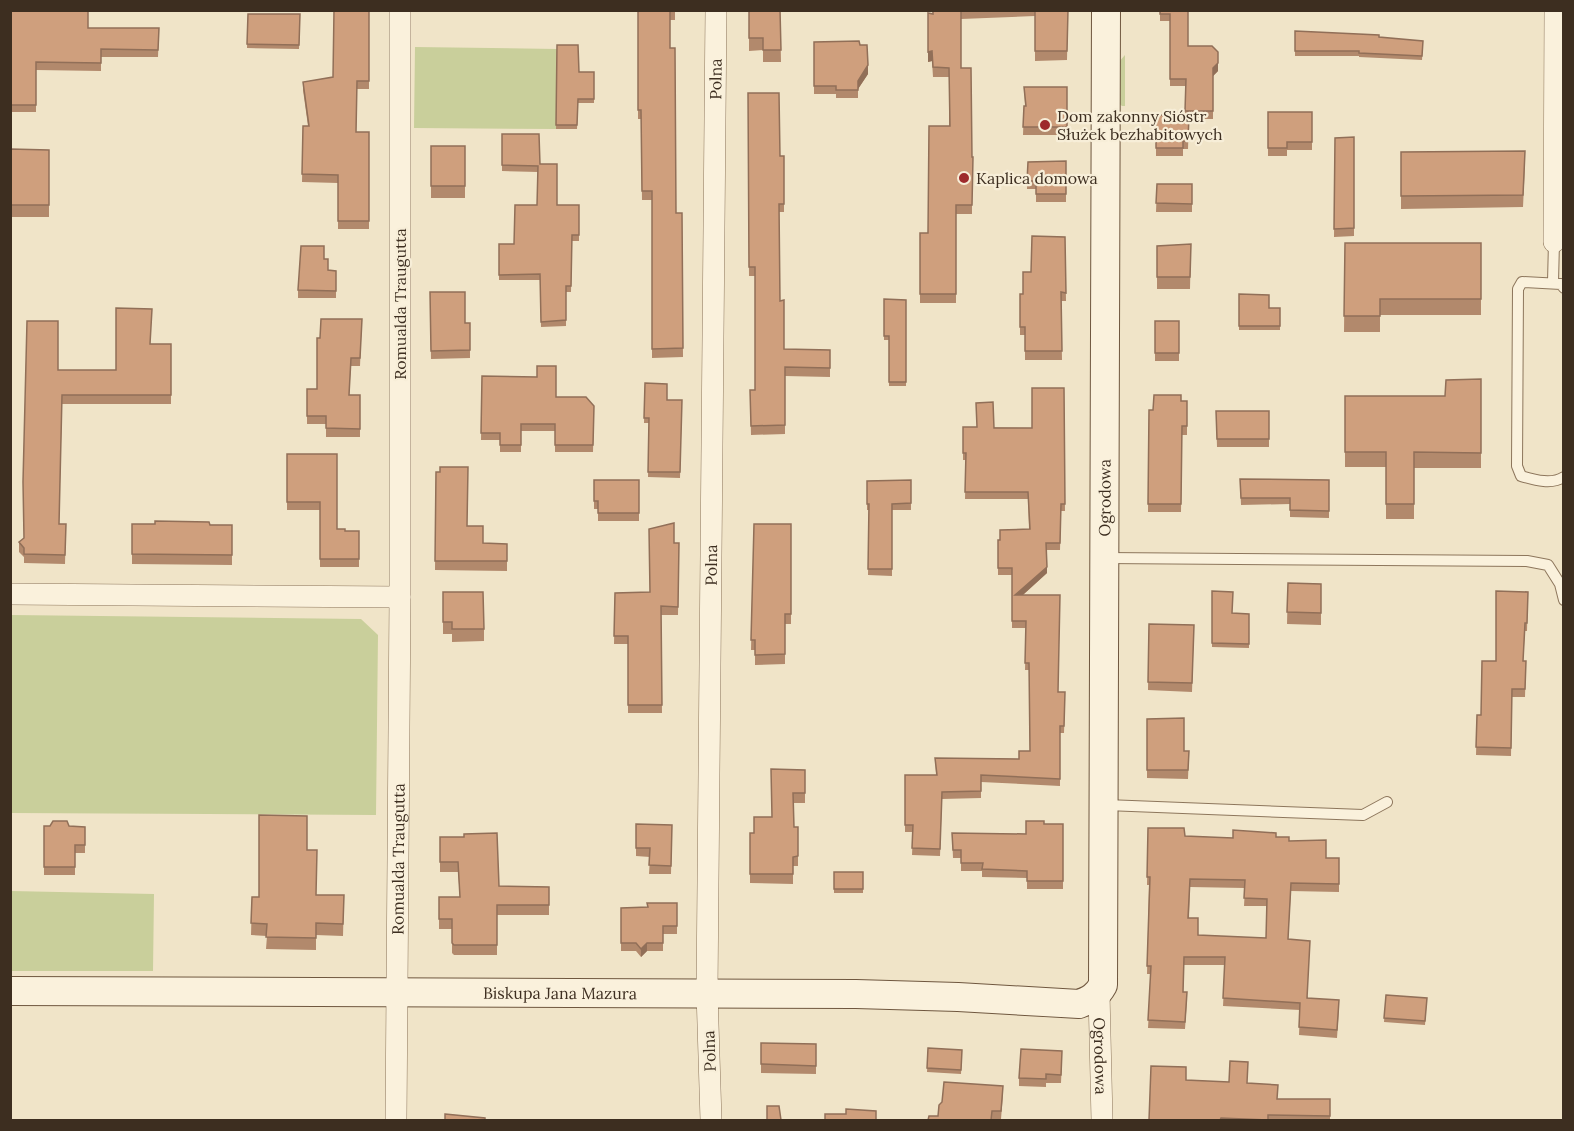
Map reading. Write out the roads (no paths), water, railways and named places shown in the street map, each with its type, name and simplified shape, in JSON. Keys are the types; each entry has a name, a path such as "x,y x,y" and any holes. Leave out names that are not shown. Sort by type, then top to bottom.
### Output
{"street":[{"name":"Romualda Traugutta","path":"396,1120 400,597 400,10"},
{"name":"Polna","path":"711,1120 707,992 716,10"},
{"name":"Ogrodowa","path":"1102,1120 1106,10"},
{"path":"1554,242 1555,10"},
{"path":"10,594 400,597"},
{"name":"Biskupa Jana Mazura","path":"10,992 707,992 958,997 1078,1004 1091,1000 1101,989"}],"lane":[{"path":"1553,282 1554,242"},
{"path":"1563,288 1561,284 1553,282 1522,282 1518,289 1517,466 1521,476 1536,480 1557,481 1563,477"},
{"path":"1104,558 1527,561 1548,565 1560,584 1563,600"},
{"path":"1102,805 1363,815 1387,802"}],"place":[{"name":"Dom zakonny Sióstr Służek bezhabitowych","path":"1045,125"},
{"name":"Kaplica domowa","path":"964,178"}]}
